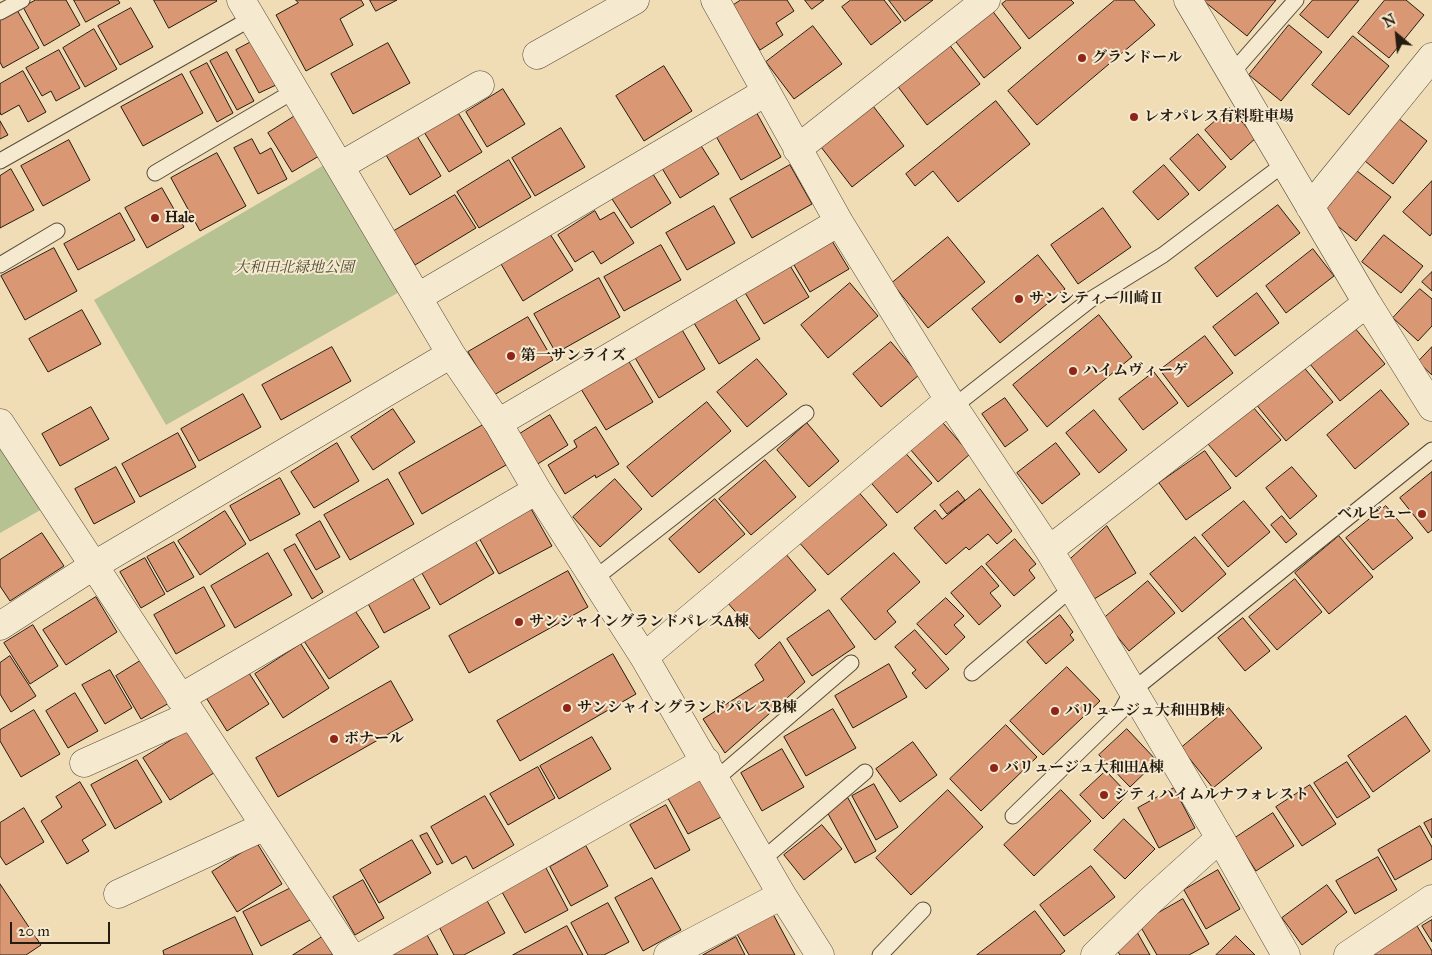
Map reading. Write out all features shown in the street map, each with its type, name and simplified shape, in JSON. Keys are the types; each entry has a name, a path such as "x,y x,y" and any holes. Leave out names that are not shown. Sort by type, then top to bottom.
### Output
{"street":[{"path":"538,55 635,0"},
{"path":"797,149 986,0"},
{"path":"1188,0 1310,208 1432,407"},
{"path":"722,3 766,92 839,222 949,400 1049,550 1220,838 1286,955"},
{"path":"244,5 451,354 498,423 537,490 644,657 782,895 820,955"},
{"path":"1310,208 1432,57"},
{"path":"340,166 480,86"},
{"path":"418,296 766,92"},
{"path":"498,423 839,222"},
{"path":"1049,550 1367,303"},
{"path":"0,626 93,566 451,354"},
{"path":"644,657 949,400"},
{"path":"0,423 350,955"},
{"path":"84,764 186,706 537,490"},
{"path":"364,955 711,770"},
{"path":"118,894 265,826"},
{"path":"1095,955 1150,901 1220,838"},
{"path":"668,955 782,895"},
{"path":"1348,955 1432,899"}],"lane":[{"path":"0,12 22,0"},
{"path":"1231,74 1296,0"},
{"path":"0,161 244,5"},
{"path":"155,173 294,91"},
{"path":"949,400 962,400 1090,300 1164,255 1284,164"},
{"path":"0,265 57,231"},
{"path":"594,579 806,413"},
{"path":"1013,816 1121,711 1132,691 1432,450"},
{"path":"972,673 1072,588"},
{"path":"711,770 851,663"},
{"path":"762,860 865,772"},
{"path":"880,955 923,910"}],"green space":[{"name":"大和田北緑地公園","path":"324,165 401,291 166,425 94,300"},
{"path":"0,439 44,508 0,533"}],"building":[{"path":"36,0 66,0 80,25 44,46 23,7"},
{"path":"74,0 118,0 120,3 86,22"},
{"path":"154,0 216,0 217,1 169,28"},
{"path":"296,0 361,0 364,5 340,19 353,45 306,71 276,15 298,3"},
{"path":"370,0 397,0 376,11"},
{"path":"741,0 787,0 794,11 776,23 783,35 760,50 732,6"},
{"path":"805,0 824,0 812,9"},
{"path":"851,0 884,0 901,22 871,45 842,7"},
{"path":"889,0 933,0 905,21"},
{"path":"1007,0 1071,0 1074,3 1029,39 1002,4"},
{"name":"グランドール","path":"1115,0 1134,0 1155,25 1037,125 1008,91"},
{"path":"1207,0 1276,0 1247,36 1205,2"},
{"path":"1313,0 1359,0 1328,38 1300,15"},
{"path":"1385,0 1406,0 1424,15 1389,58 1358,33"},
{"path":"131,8 153,47 120,65 98,26"},
{"path":"991,9 1021,48 984,78 953,38"},
{"path":"17,10 39,48 3,68 0,62 0,20"},
{"path":"1289,25 1322,52 1281,101 1249,75"},
{"path":"813,26 842,64 794,99 766,62"},
{"path":"94,29 117,69 85,87 63,48"},
{"path":"1353,36 1389,66 1349,115 1312,85"},
{"path":"253,41 276,85 259,93 236,50"},
{"path":"388,43 410,83 353,114 331,74"},
{"path":"948,43 980,84 927,125 896,84"},
{"path":"59,50 80,88 56,101 51,91 42,96 26,68"},
{"path":"227,52 254,101 237,110 210,61"},
{"path":"207,63 233,113 217,122 190,72"},
{"path":"664,66 692,111 644,141 616,96"},
{"path":"23,71 46,112 28,122 19,105 1,115 0,112 0,84"},
{"path":"182,74 203,113 143,146 121,107"},
{"path":"503,89 525,124 487,147 466,112"},
{"path":"996,101 1030,144 958,202 933,171 915,186 906,174"},
{"path":"873,106 904,146 852,187 821,147"},
{"path":"754,108 781,157 741,180 713,131"},
{"path":"1230,108 1256,138 1231,160 1205,130"},
{"path":"457,111 482,152 449,172 424,132"},
{"path":"295,116 319,156 292,172 268,133"},
{"path":"1398,118 1427,141 1393,184 1365,161"},
{"path":"0,121 8,135 0,139"},
{"path":"561,128 585,167 535,196 512,158"},
{"path":"1198,134 1226,167 1199,191 1170,159"},
{"path":"417,136 441,176 410,195 386,155"},
{"path":"252,139 260,154 271,148 287,179 258,194 234,148"},
{"path":"69,140 90,180 43,206 21,166"},
{"path":"698,141 719,174 680,198 660,165"},
{"path":"217,153 246,206 200,231 171,178"},
{"path":"509,160 531,197 479,228 457,192"},
{"path":"790,165 812,204 752,238 730,199"},
{"path":"1164,165 1189,194 1158,220 1133,192"},
{"path":"11,169 34,210 0,228 0,176"},
{"path":"1357,171 1391,197 1356,241 1323,214"},
{"path":"653,174 671,203 631,228 612,199"},
{"path":"1432,181 1432,233 1430,236 1403,212"},
{"name":"Hale","path":"162,188 184,227 147,248 125,208"},
{"path":"455,195 476,228 415,265 394,231"},
{"path":"1278,205 1300,233 1217,297 1195,268"},
{"path":"714,206 735,243 687,270 666,233"},
{"path":"1103,208 1131,247 1078,284 1051,245"},
{"path":"595,211 600,220 614,212 634,243 601,264 593,251 575,262 558,235"},
{"path":"120,213 135,240 78,270 64,244"},
{"path":"550,234 573,270 523,301 501,264"},
{"path":"1384,235 1423,266 1401,293 1362,262"},
{"path":"829,236 849,269 810,292 791,260"},
{"path":"948,237 985,282 928,328 892,283"},
{"path":"661,245 681,280 624,311 604,277"},
{"path":"54,248 77,291 25,320 1,276"},
{"path":"1313,249 1334,276 1286,313 1266,286"},
{"name":"サンシティー川崎Ⅱ","path":"1038,255 1065,289 1000,343 972,309"},
{"path":"789,264 809,297 764,324 744,291"},
{"path":"1432,272 1432,291 1422,282"},
{"path":"599,278 620,317 556,353 534,314"},
{"path":"850,283 878,316 828,358 801,325"},
{"path":"1420,289 1432,299 1432,326 1418,341 1393,318"},
{"path":"1257,293 1279,323 1235,356 1213,327"},
{"path":"735,298 760,339 719,364 694,323"},
{"path":"82,310 101,344 48,372 29,339"},
{"name":"ハイムヴィーゲ","path":"1099,315 1132,357 1047,427 1013,385"},
{"name":"第一サンライズ","path":"528,317 553,360 494,395 468,352"},
{"path":"1354,327 1385,364 1340,401 1310,364"},
{"path":"681,328 705,369 659,398 634,356"},
{"path":"1205,336 1233,373 1188,407 1160,370"},
{"path":"891,342 919,375 881,407 853,374"},
{"path":"332,347 351,381 281,420 262,385"},
{"path":"1432,347 1432,375 1418,362"},
{"path":"757,359 787,394 747,427 717,392"},
{"path":"628,360 653,402 606,430 581,389"},
{"path":"1301,364 1333,402 1286,441 1255,403"},
{"path":"1154,372 1178,403 1143,430 1119,399"},
{"path":"1381,390 1409,424 1355,469 1327,435"},
{"path":"243,394 261,427 199,461 181,429"},
{"path":"1005,398 1028,430 1005,447 982,414"},
{"path":"707,402 731,431 652,497 627,467"},
{"path":"91,407 109,439 60,466 42,434"},
{"path":"1253,407 1281,440 1236,477 1208,444"},
{"path":"393,409 415,442 373,470 351,437"},
{"path":"1094,410 1127,450 1099,473 1066,433"},
{"path":"550,415 568,445 536,465 518,435"},
{"path":"937,416 970,454 938,482 905,443"},
{"path":"807,423 839,461 809,487 777,450"},
{"path":"483,425 506,465 422,514 399,473"},
{"path":"596,427 619,464 596,478 595,475 565,494 548,465 577,447 574,441"},
{"path":"178,433 196,467 140,497 122,464"},
{"path":"337,443 359,481 314,508 291,472"},
{"path":"1056,443 1080,474 1042,504 1017,473"},
{"path":"901,448 932,483 897,513 867,478"},
{"path":"1205,451 1231,488 1186,520 1159,483"},
{"path":"765,460 796,497 751,535 719,499"},
{"path":"116,467 135,502 94,524 75,489"},
{"path":"1292,467 1317,496 1290,519 1266,488"},
{"name":"ベルビュー","path":"1432,472 1432,530 1428,533 1400,498"},
{"path":"280,478 300,514 250,541 230,506"},
{"path":"388,479 414,524 350,560 324,515"},
{"path":"615,479 642,509 600,547 573,517"},
{"path":"856,489 887,525 828,575 797,540"},
{"path":"980,489 1012,531 997,544 988,534 969,550 966,547 946,564 914,528 935,510 942,519"},
{"path":"958,491 965,500 947,514 940,505"},
{"path":"715,499 745,534 699,573 669,539"},
{"path":"1244,501 1270,532 1228,567 1202,535"},
{"path":"1386,506 1413,538 1373,570 1346,538"},
{"path":"530,507 552,546 499,574 478,536"},
{"path":"225,511 246,544 200,575 178,541"},
{"path":"1282,516 1297,534 1286,543 1271,525"},
{"path":"320,521 340,557 316,570 296,535"},
{"path":"1107,526 1136,573 1091,601 1066,563"},
{"path":"42,533 64,566 10,601 0,586 0,560"},
{"path":"472,536 494,573 440,605 419,568"},
{"path":"1339,536 1373,577 1329,614 1295,573"},
{"path":"1195,537 1226,574 1182,612 1150,574"},
{"path":"1015,539 1036,564 1029,570 1035,578 1014,596 986,564"},
{"path":"174,542 194,577 167,592 147,557"},
{"path":"295,544 323,592 312,599 284,550"},
{"path":"268,553 292,595 235,628 211,586"},
{"path":"785,553 816,590 759,639 727,602"},
{"path":"894,553 920,582 887,611 896,622 875,640 841,599"},
{"path":"145,558 165,594 141,608 120,572"},
{"path":"982,566 999,586 990,593 1001,606 979,625 951,593"},
{"name":"サンシャイングランドパレスA棟","path":"568,571 588,607 469,673 449,636"},
{"path":"411,575 430,608 384,633 366,600"},
{"path":"1295,579 1322,612 1277,650 1249,617"},
{"path":"1148,581 1175,613 1129,651 1103,619"},
{"path":"204,587 225,626 176,654 154,615"},
{"path":"96,597 117,632 66,665 43,630"},
{"path":"946,598 964,616 954,625 965,637 946,655 917,624"},
{"path":"354,609 379,647 329,679 304,641"},
{"path":"829,610 855,647 812,676 787,639"},
{"path":"1060,615 1073,632 1070,635 1074,640 1046,664 1027,642"},
{"path":"1243,618 1270,651 1245,671 1218,638"},
{"path":"33,625 58,666 30,684 4,643"},
{"path":"915,630 949,669 926,689 912,673 916,670 895,647"},
{"path":"780,642 805,682 725,753 703,719 764,680 755,665"},
{"path":"301,644 329,688 283,718 255,674"},
{"name":"サンシャイングランドパレスB棟","path":"613,654 636,694 520,761 497,721"},
{"path":"10,656 36,696 11,712 0,694 0,663"},
{"path":"145,658 171,702 141,719 116,676"},
{"path":"889,664 907,697 853,728 835,696"},
{"name":"バリュージュ大和田B棟","path":"1067,667 1100,701 1043,755 1010,721"},
{"path":"110,670 132,708 105,724 82,685"},
{"path":"247,670 269,704 227,731 205,696"},
{"name":"ボナール","path":"391,681 413,720 278,797 256,758"},
{"path":"75,693 98,731 68,748 46,711"},
{"path":"1229,708 1262,748 1213,788 1181,748"},
{"path":"833,709 856,748 806,776 784,737"},
{"path":"34,710 60,754 21,777 0,741 0,730"},
{"path":"1406,716 1430,751 1373,792 1348,756"},
{"name":"バリュージュ大和田A棟","path":"1006,725 1037,757 981,811 950,779"},
{"path":"191,728 217,771 170,800 143,758"},
{"path":"1127,729 1157,761 1130,787 1099,755"},
{"path":"592,737 611,769 559,799 540,766"},
{"path":"913,742 937,775 900,802 876,769"},
{"path":"782,749 804,787 762,811 741,773"},
{"path":"137,760 162,802 115,829 91,785"},
{"path":"1347,762 1370,797 1337,818 1314,783"},
{"path":"538,767 555,798 508,825 490,794"},
{"name":"シティハイムルナフォレスト","path":"1106,771 1128,794 1103,819 1080,795"},
{"path":"700,774 723,816 688,834 665,793"},
{"path":"80,782 106,825 82,840 89,851 67,864 41,821 62,807 56,797"},
{"path":"874,784 898,827 876,840 852,796"},
{"path":"1310,785 1336,824 1302,846 1276,807"},
{"path":"1174,788 1195,828 1159,848 1138,808"},
{"path":"948,790 983,827 911,895 876,858"},
{"path":"1061,790 1091,821 1034,876 1004,845"},
{"path":"485,796 514,845 473,869 466,856 452,864 431,827"},
{"path":"848,798 876,851 855,863 826,810"},
{"path":"666,805 690,850 655,869 630,825"},
{"path":"24,808 44,842 6,865 0,856 0,823"},
{"path":"1273,813 1294,846 1256,871 1235,838"},
{"path":"1124,819 1155,849 1125,879 1094,850"},
{"path":"1432,819 1432,838 1424,823"},
{"path":"822,825 842,849 804,880 784,855"},
{"path":"1420,826 1432,847 1432,859 1395,880 1378,850"},
{"path":"427,833 443,862 437,865 420,836"},
{"path":"412,840 431,873 379,903 360,870"},
{"path":"257,843 282,884 237,912 212,872"},
{"path":"586,846 608,886 571,906 550,867"},
{"path":"1378,857 1397,890 1355,914 1336,881"},
{"path":"1091,866 1115,897 1064,936 1040,905"},
{"path":"546,868 568,910 525,933 502,892"},
{"path":"1218,870 1240,909 1206,929 1184,890"},
{"path":"652,878 681,930 643,951 615,898"},
{"path":"363,880 384,918 355,935 333,897"},
{"path":"0,884 41,945 26,955 0,955"},
{"path":"1327,885 1347,912 1302,945 1282,918"},
{"path":"295,886 312,919 261,946 243,912"},
{"path":"485,897 505,933 464,955 454,955 437,923"},
{"path":"1183,899 1209,944 1189,955 1157,955 1139,924"},
{"path":"608,903 629,942 604,955 588,955 571,923"},
{"path":"1035,911 1065,951 1060,955 977,955"},
{"path":"773,914 795,955 749,955 737,934"},
{"path":"235,917 253,955 164,955 163,951"},
{"path":"1432,920 1432,942 1422,926"},
{"path":"567,926 583,955 513,955"},
{"path":"1417,926 1432,951 1432,955 1369,955"},
{"path":"1137,932 1150,955 1120,955 1116,949"},
{"path":"426,933 438,955 387,955"},
{"path":"1236,936 1255,955 1216,955"},
{"path":"322,937 333,955 293,955"},
{"path":"736,937 745,955 703,955"}],"place":[{"name":"グランドール","path":"1082,58"},
{"name":"レオパレス有料駐車場","path":"1134,117"},
{"name":"Hale","path":"155,218"},
{"name":"サンシティー川崎Ⅱ","path":"1019,299"},
{"name":"第一サンライズ","path":"511,356"},
{"name":"ハイムヴィーゲ","path":"1073,371"},
{"name":"ベルビュー","path":"1422,514"},
{"name":"サンシャイングランドパレスA棟","path":"519,622"},
{"name":"サンシャイングランドパレスB棟","path":"567,708"},
{"name":"バリュージュ大和田B棟","path":"1055,711"},
{"name":"ボナール","path":"334,739"},
{"name":"バリュージュ大和田A棟","path":"994,768"},
{"name":"シティハイムルナフォレスト","path":"1104,795"}]}
